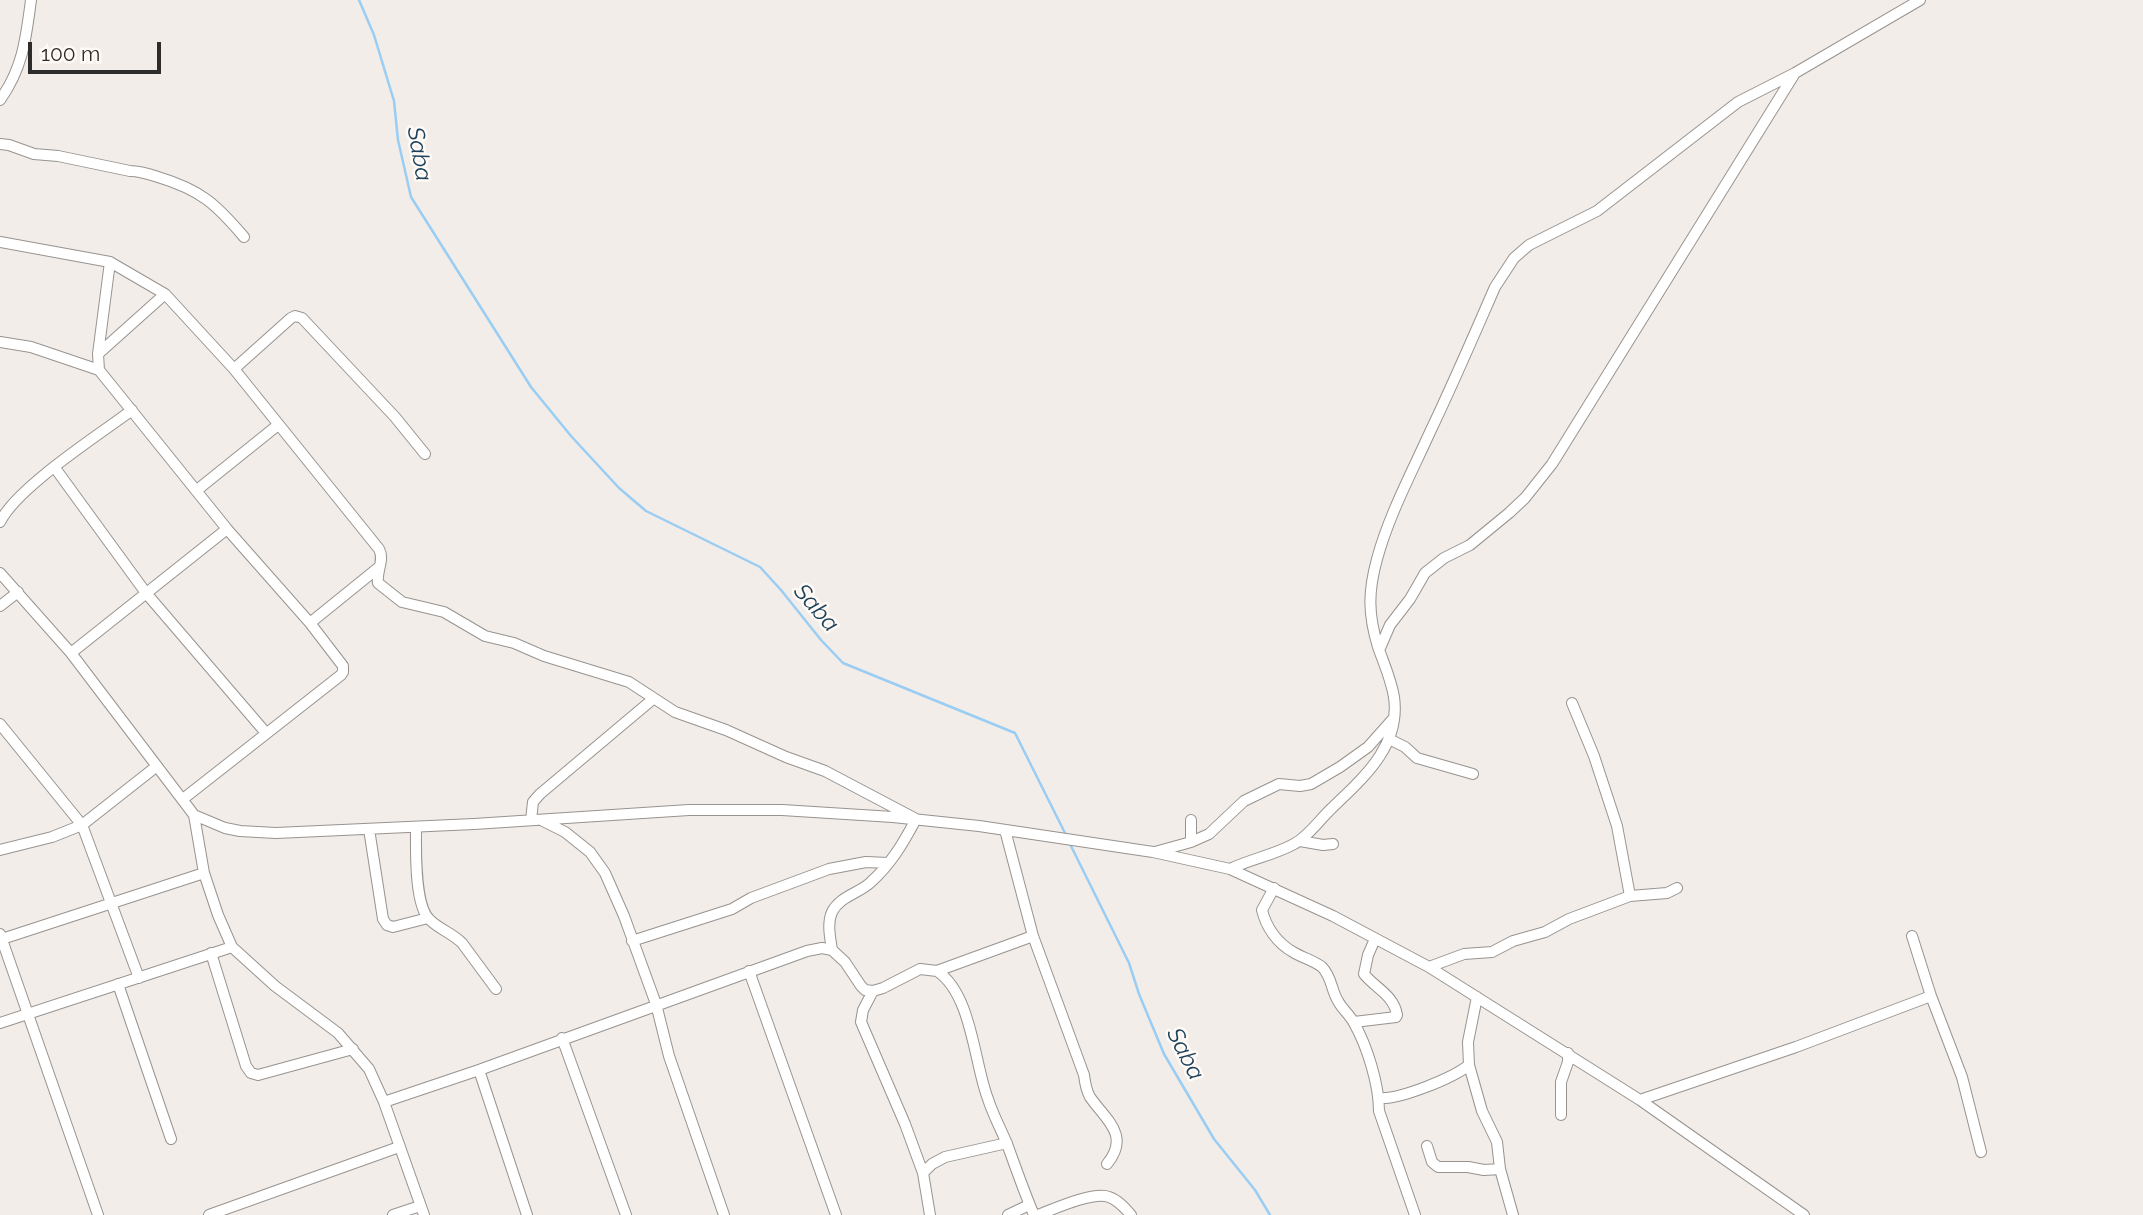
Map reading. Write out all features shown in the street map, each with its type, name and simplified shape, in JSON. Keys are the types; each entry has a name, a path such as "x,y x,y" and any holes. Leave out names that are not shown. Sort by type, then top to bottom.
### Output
{"street":[{"path":"0,100 18,71 25,49 31,0"},
{"path":"1230,869 1300,841 1367,775 1389,739 1394,718 1392,685 1379,650 1369,603 1377,558 1387,529 1495,287 1514,258 1529,244 1598,211 1738,102 1795,73 1920,0"},
{"path":"1379,650 1390,625 1425,573 1444,558 1470,545 1508,513 1525,498 1552,464 1795,73"},
{"path":"0,144 34,154 141,172 181,184 211,201 244,237"},
{"path":"0,242 110,262 165,294 234,369 379,549 382,557 378,568 378,583 402,602 444,612 485,636 514,643 556,660 629,682 675,712 825,771 916,819"},
{"path":"99,370 98,354 110,262"},
{"path":"98,354 165,294"},
{"path":"234,369 291,318 302,318 395,417 425,454"},
{"path":"0,342 54,354 99,370 226,529 310,623 343,666 343,672 183,799"},
{"path":"0,522 4,513 27,490 132,410"},
{"path":"197,490 278,425"},
{"path":"55,468 146,593 266,733"},
{"path":"71,653 226,529"},
{"path":"310,623 378,568"},
{"path":"0,573 71,653 194,815 204,873 232,947 275,986 338,1033 369,1069 384,1102 422,1210 393,1215"},
{"path":"0,606 18,592"},
{"path":"536,820 533,802 540,794 653,699"},
{"path":"1572,703 1594,756 1617,826 1630,896"},
{"path":"1153,852 1191,842 1213,831 1244,801 1253,796 1282,784 1308,785 1340,768 1368,747 1394,718"},
{"path":"0,725 82,825 139,978"},
{"path":"1389,739 1405,747 1417,758 1473,774"},
{"path":"0,849 52,837 82,825 158,766"},
{"path":"194,815 225,828 276,833 733,810 782,810 916,819 1005,830 1153,852 1230,869 1333,916 1429,967 1640,1100 1804,1215"},
{"path":"832,950 829,923 834,909 846,898 871,883 902,846 916,819"},
{"path":"536,820 565,832 590,852 605,873 656,1004 669,1056 724,1215"},
{"path":"1191,820 1191,842"},
{"path":"416,827 416,865 421,904 428,918 461,943 496,989"},
{"path":"369,829 383,919 387,925 393,927 428,918"},
{"path":"1005,830 1033,936 1084,1075 1087,1091 1107,1117 1117,1138 1114,1156 1107,1164"},
{"path":"1300,841 1333,844"},
{"path":"632,941 732,909 751,898 829,869 866,862 888,863"},
{"path":"98,1215 1,937 204,873"},
{"path":"1274,888 1262,910 1273,935 1292,951 1324,970 1338,1002 1354,1022 1364,1045 1379,1098 1379,1111 1415,1215"},
{"path":"1429,967 1464,954 1492,952 1513,941 1545,932 1569,919 1630,896 1667,893 1677,888"},
{"path":"384,1102 807,951 822,948 832,950 845,962 865,990 873,991 919,969 937,971 1033,936"},
{"path":"1912,936 1931,996 1962,1077 1981,1152"},
{"path":"1354,1022 1398,1015 1390,998 1364,974 1375,939"},
{"path":"0,1023 232,947"},
{"path":"211,953 246,1066 251,1073 258,1075 353,1049"},
{"path":"750,971 836,1215"},
{"path":"937,971 945,977 962,1006 972,1034 987,1098 1033,1212"},
{"path":"118,984 171,1139"},
{"path":"873,991 863,1010 861,1022 923,1173 930,1215"},
{"path":"1640,1100 1796,1047 1931,996"},
{"path":"1477,997 1468,1042 1469,1065 1482,1111 1497,1142 1500,1169 1513,1215"},
{"path":"562,1038 626,1215"},
{"path":"1560,1115 1561,1082 1568,1062 1568,1053"},
{"path":"1379,1098 1414,1091 1458,1074 1469,1065"},
{"path":"479,1070 527,1215"},
{"path":"923,1173 944,1157 1007,1143"},
{"path":"1427,1146 1432,1162 1438,1167 1500,1169"},
{"path":"209,1215 399,1147"},
{"path":"1007,1215 1033,1212 1094,1196 1108,1196 1131,1215"}],"waterway":[{"name":"Saba","path":"359,0 374,35 394,101 398,140 411,197 531,387 571,436 619,488 646,511 760,567 843,663 1015,733 1066,835"},
{"name":"Saba","path":"1070,844 1129,963 1164,1054 1214,1139 1255,1190 1270,1215"}]}
